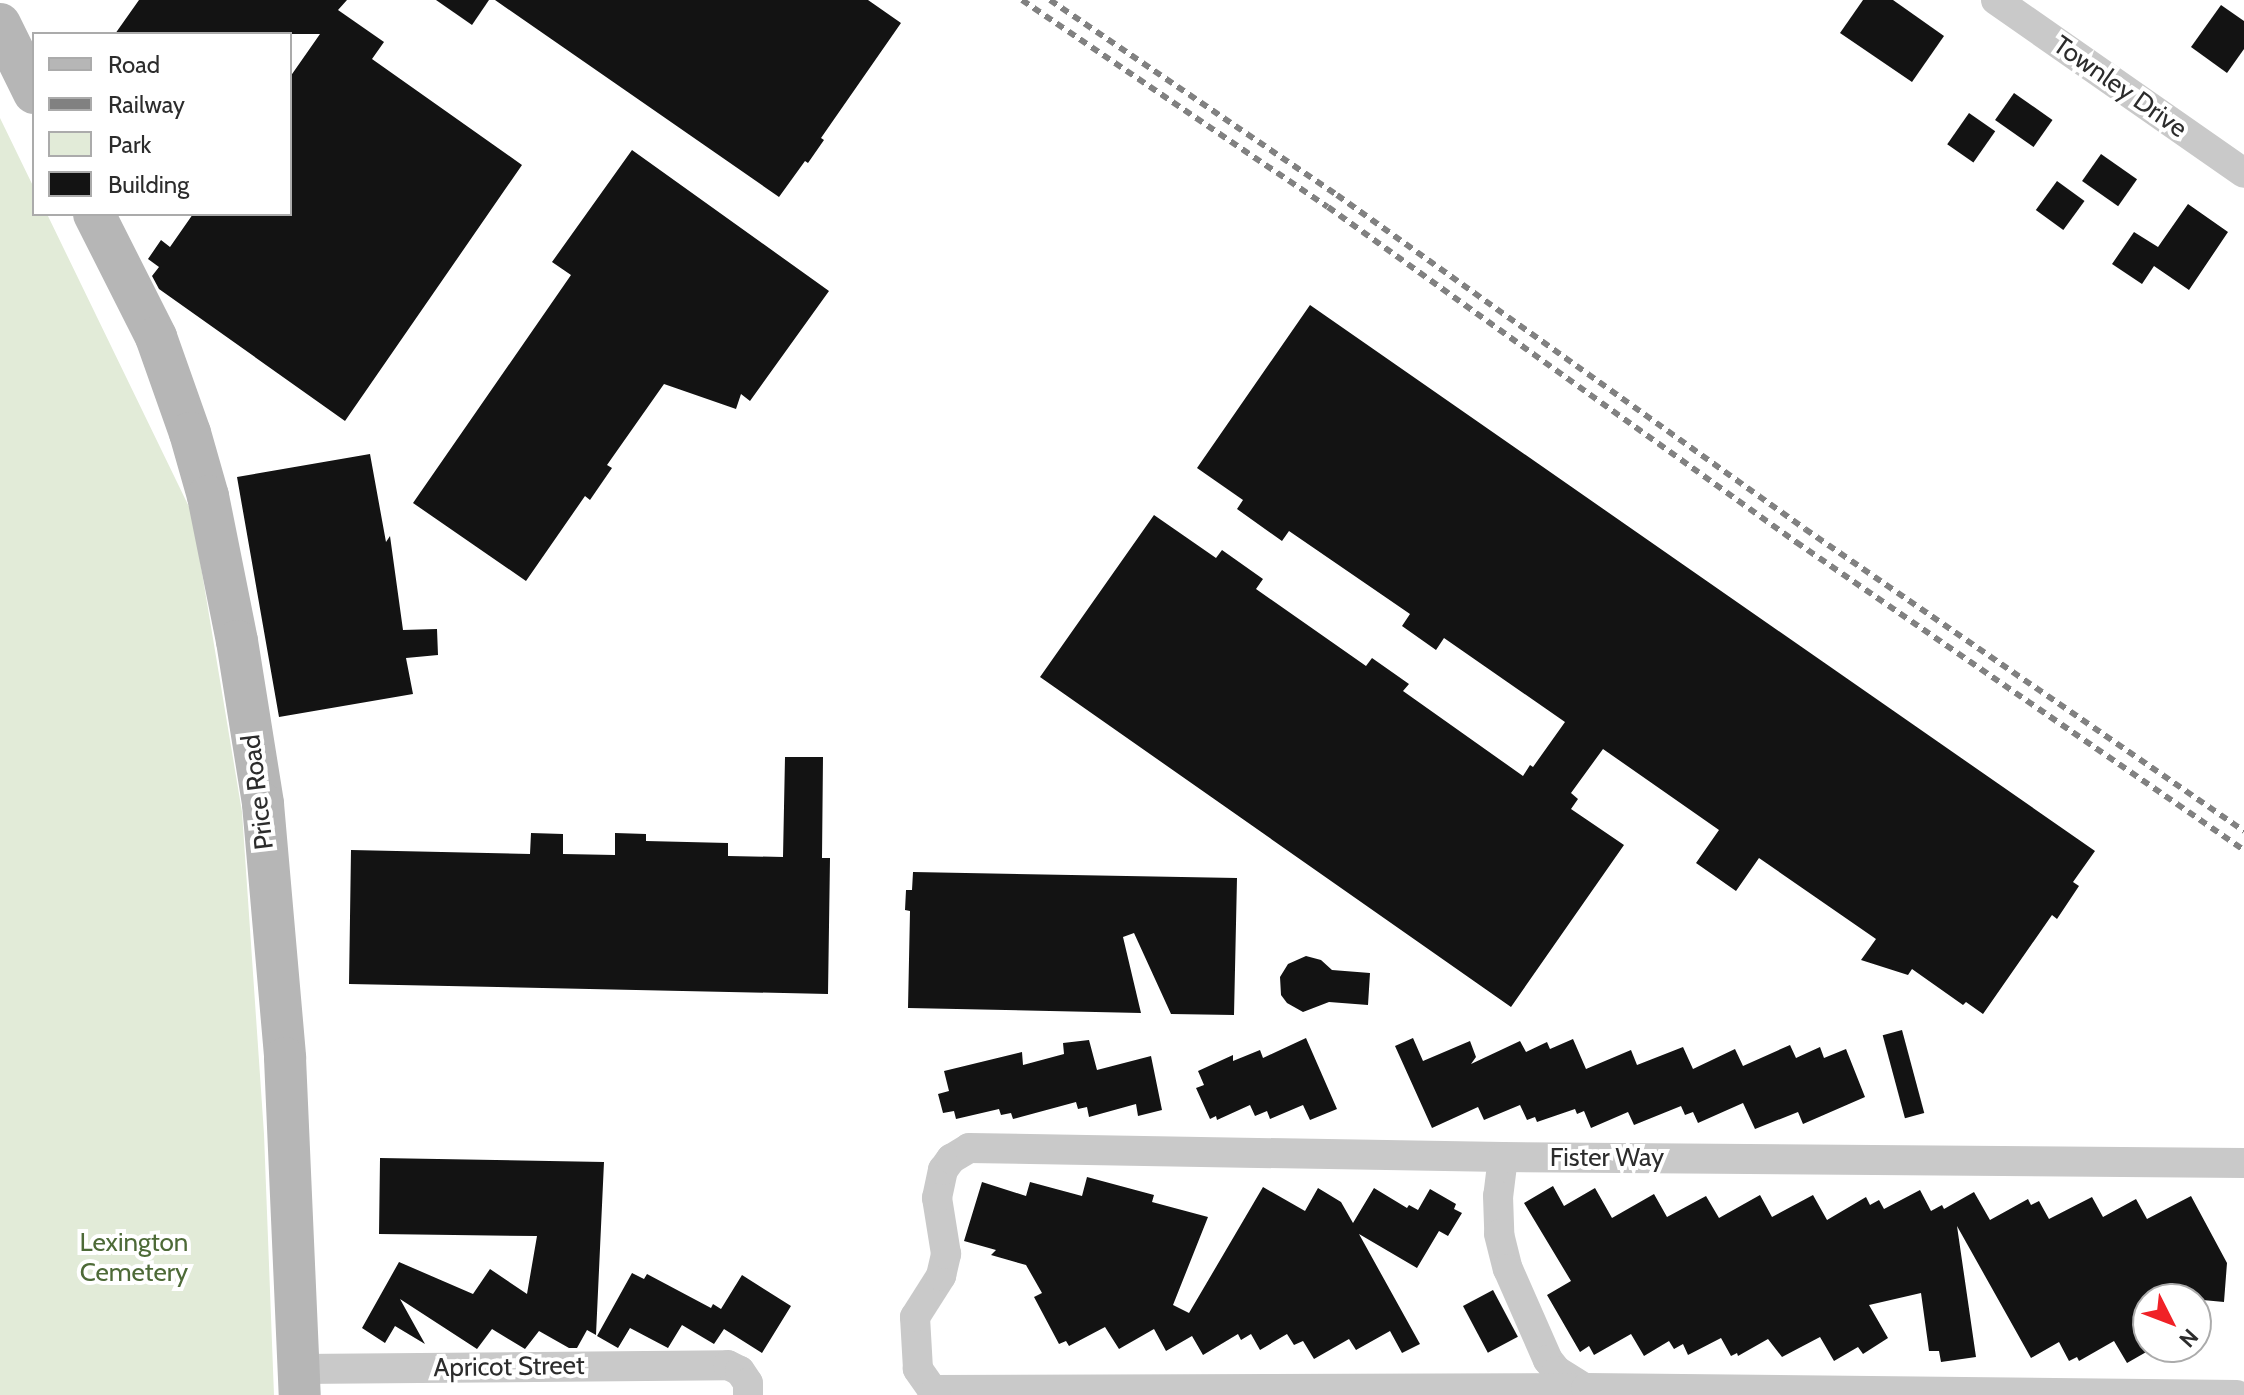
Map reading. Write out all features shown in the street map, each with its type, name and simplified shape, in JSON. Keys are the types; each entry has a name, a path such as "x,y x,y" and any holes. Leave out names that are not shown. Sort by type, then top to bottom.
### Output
{"street":[{"name":"Townley Drive","path":"1996,0 2244,173"},
{"path":"0,24 32,89"},
{"name":"Price Road","path":"95,216 156,337 190,433 208,496 237,641 263,804 285,1058 300,1382"},
{"name":"Fister Way","path":"934,1392 918,1369 915,1317 941,1276 946,1254 937,1198 943,1170 951,1159 969,1148 1503,1157 2244,1163"},
{"path":"1503,1157 1498,1196 1499,1234 1508,1269 1548,1360 1557,1371 1586,1392"},
{"name":"Apricot Street","path":"300,1382 718,1365 740,1371 748,1383 748,1395"},
{"path":"934,1392 2237,1395 2244,1367"}],"green space":[{"name":"Lexington Cemetery","path":"0,118 32,184 32,216 48,216 192,513 242,812 264,1134 274,1395 0,1395"}],"building":[{"path":"139,0 347,0 338,10 384,42 372,59 522,165 345,421 159,289 152,276 159,267 148,259 161,240 170,247 192,216 292,216 292,74 320,34 116,32"},
{"path":"436,0 489,0 472,25"},
{"path":"495,0 868,0 901,23 821,138 824,140 808,163 805,161 779,197"},
{"path":"1863,0 1893,0 1944,36 1912,82 1840,33"},
{"path":"2221,5 2244,21 2244,49 2227,73 2191,47"},
{"path":"2014,93 2053,120 2034,147 1995,120"},
{"path":"1969,113 1995,131 1973,162 1947,144"},
{"path":"632,150 829,291 750,401 741,394 736,409 664,384 607,465 612,468 590,500 585,496 526,581 413,503 571,275 552,262"},
{"path":"2101,154 2137,179 2118,206 2082,181"},
{"path":"2057,181 2085,201 2063,230 2036,210"},
{"path":"2188,204 2228,232 2189,290 2154,266 2142,284 2112,264 2134,232 2158,247"},
{"path":"1310,305 2095,851 2073,882 2079,886 2057,919 2052,915 1983,1014 1966,1002 1963,1005 1912,969 1908,975 1861,960 1876,939 1759,858 1736,891 1696,863 1719,830 1603,749 1571,793 1578,799 1571,809 1624,845 1511,1007 1040,677 1154,515 1216,558 1222,550 1263,579 1256,589 1366,666 1372,658 1409,684 1403,691 1523,776 1530,765 1533,767 1565,722 1444,638 1436,650 1402,626 1410,614 1289,531 1282,541 1237,509 1243,500 1197,468"},
{"path":"370,454 386,542 390,536 403,630 437,629 438,655 406,658 413,694 279,717 237,477"},
{"path":"785,757 823,757 822,858 830,858 828,994 349,984 351,850 530,854 531,833 563,834 563,854 615,855 615,833 646,834 646,841 728,843 728,856 783,857"},
{"path":"913,872 1237,878 1234,1015 1171,1014 1134,933 1123,937 1141,1013 908,1008 910,911 905,910 906,890 912,890"},
{"path":"1306,956 1321,960 1332,970 1370,973 1368,1005 1329,1002 1303,1012 1287,1003 1281,995 1280,977 1288,964"},
{"path":"1902,1030 1924,1113 1905,1118 1883,1035"},
{"path":"1306,1038 1337,1109 1310,1120 1303,1105 1270,1119 1267,1111 1255,1116 1250,1105 1217,1120 1216,1116 1210,1119 1196,1088 1204,1085 1198,1071 1233,1055 1233,1061 1260,1050 1263,1058"},
{"path":"1413,1038 1423,1061 1470,1041 1476,1057 1471,1064 1520,1041 1526,1052 1547,1042 1550,1049 1573,1039 1586,1069 1631,1050 1637,1065 1683,1047 1693,1069 1735,1049 1743,1066 1790,1045 1796,1058 1820,1047 1824,1058 1846,1049 1865,1097 1803,1124 1798,1112 1755,1129 1743,1103 1698,1123 1693,1112 1685,1115 1681,1106 1634,1125 1628,1112 1591,1128 1584,1111 1577,1114 1575,1109 1537,1122 1535,1117 1527,1120 1520,1105 1484,1120 1478,1107 1432,1128 1395,1046"},
{"path":"1089,1040 1097,1070 1151,1056 1162,1110 1138,1116 1136,1104 1089,1117 1087,1107 1078,1109 1076,1102 1013,1119 1011,1113 1001,1115 999,1109 956,1119 954,1111 943,1113 938,1094 949,1091 944,1071 1022,1052 1023,1065 1064,1054 1063,1043"},
{"path":"380,1158 604,1162 596,1335 587,1330 577,1348 569,1348 539,1331 525,1349 492,1329 477,1349 400,1299 425,1344 395,1326 385,1343 362,1328 399,1262 473,1294 490,1269 527,1294 537,1236 379,1234"},
{"path":"1087,1177 1154,1195 1152,1202 1208,1217 1173,1305 1189,1313 1263,1187 1305,1211 1318,1188 1341,1202 1353,1223 1374,1188 1407,1208 1409,1205 1418,1210 1430,1189 1456,1204 1454,1209 1462,1213 1448,1236 1439,1231 1417,1268 1359,1234 1420,1344 1402,1353 1390,1331 1356,1350 1349,1339 1314,1359 1303,1341 1294,1345 1287,1334 1260,1350 1251,1334 1241,1340 1238,1334 1203,1355 1192,1336 1166,1351 1154,1329 1119,1349 1105,1327 1069,1346 1066,1341 1059,1344 1034,1297 1042,1293 1026,1265 991,1255 996,1250 964,1241 982,1182 1026,1196 1030,1182 1082,1196"},
{"path":"1553,1186 1564,1206 1595,1188 1612,1218 1654,1194 1667,1217 1706,1196 1719,1218 1760,1195 1772,1217 1813,1195 1827,1220 1866,1197 1870,1205 1879,1200 1884,1209 1920,1190 1931,1211 1942,1205 1944,1209 1974,1192 1990,1220 2028,1199 2031,1205 2039,1201 2049,1219 2092,1197 2103,1217 2136,1199 2147,1219 2191,1196 2227,1263 2224,1302 2212,1301 2212,1283 2132,1283 2132,1360 2127,1363 2114,1341 2079,1361 2077,1357 2069,1361 2059,1342 2031,1358 1957,1226 1976,1357 1941,1362 1939,1351 1929,1351 1921,1293 1869,1305 1888,1338 1863,1354 1858,1347 1834,1361 1820,1337 1782,1357 1768,1339 1738,1356 1737,1353 1731,1356 1721,1338 1688,1355 1683,1344 1674,1349 1669,1341 1644,1356 1631,1334 1594,1355 1589,1346 1580,1352 1547,1295 1571,1281 1524,1203"},
{"path":"632,1273 644,1279 647,1274 711,1308 713,1304 721,1309 742,1275 791,1306 762,1353 724,1329 714,1344 682,1325 668,1348 630,1328 618,1348 597,1336"},
{"path":"1493,1290 1518,1337 1488,1353 1463,1306"}],"railway":[{"path":"1022,0 1328,207 1796,542 2244,850"},
{"path":"1050,0 1337,195 1805,529 2244,831"}]}
